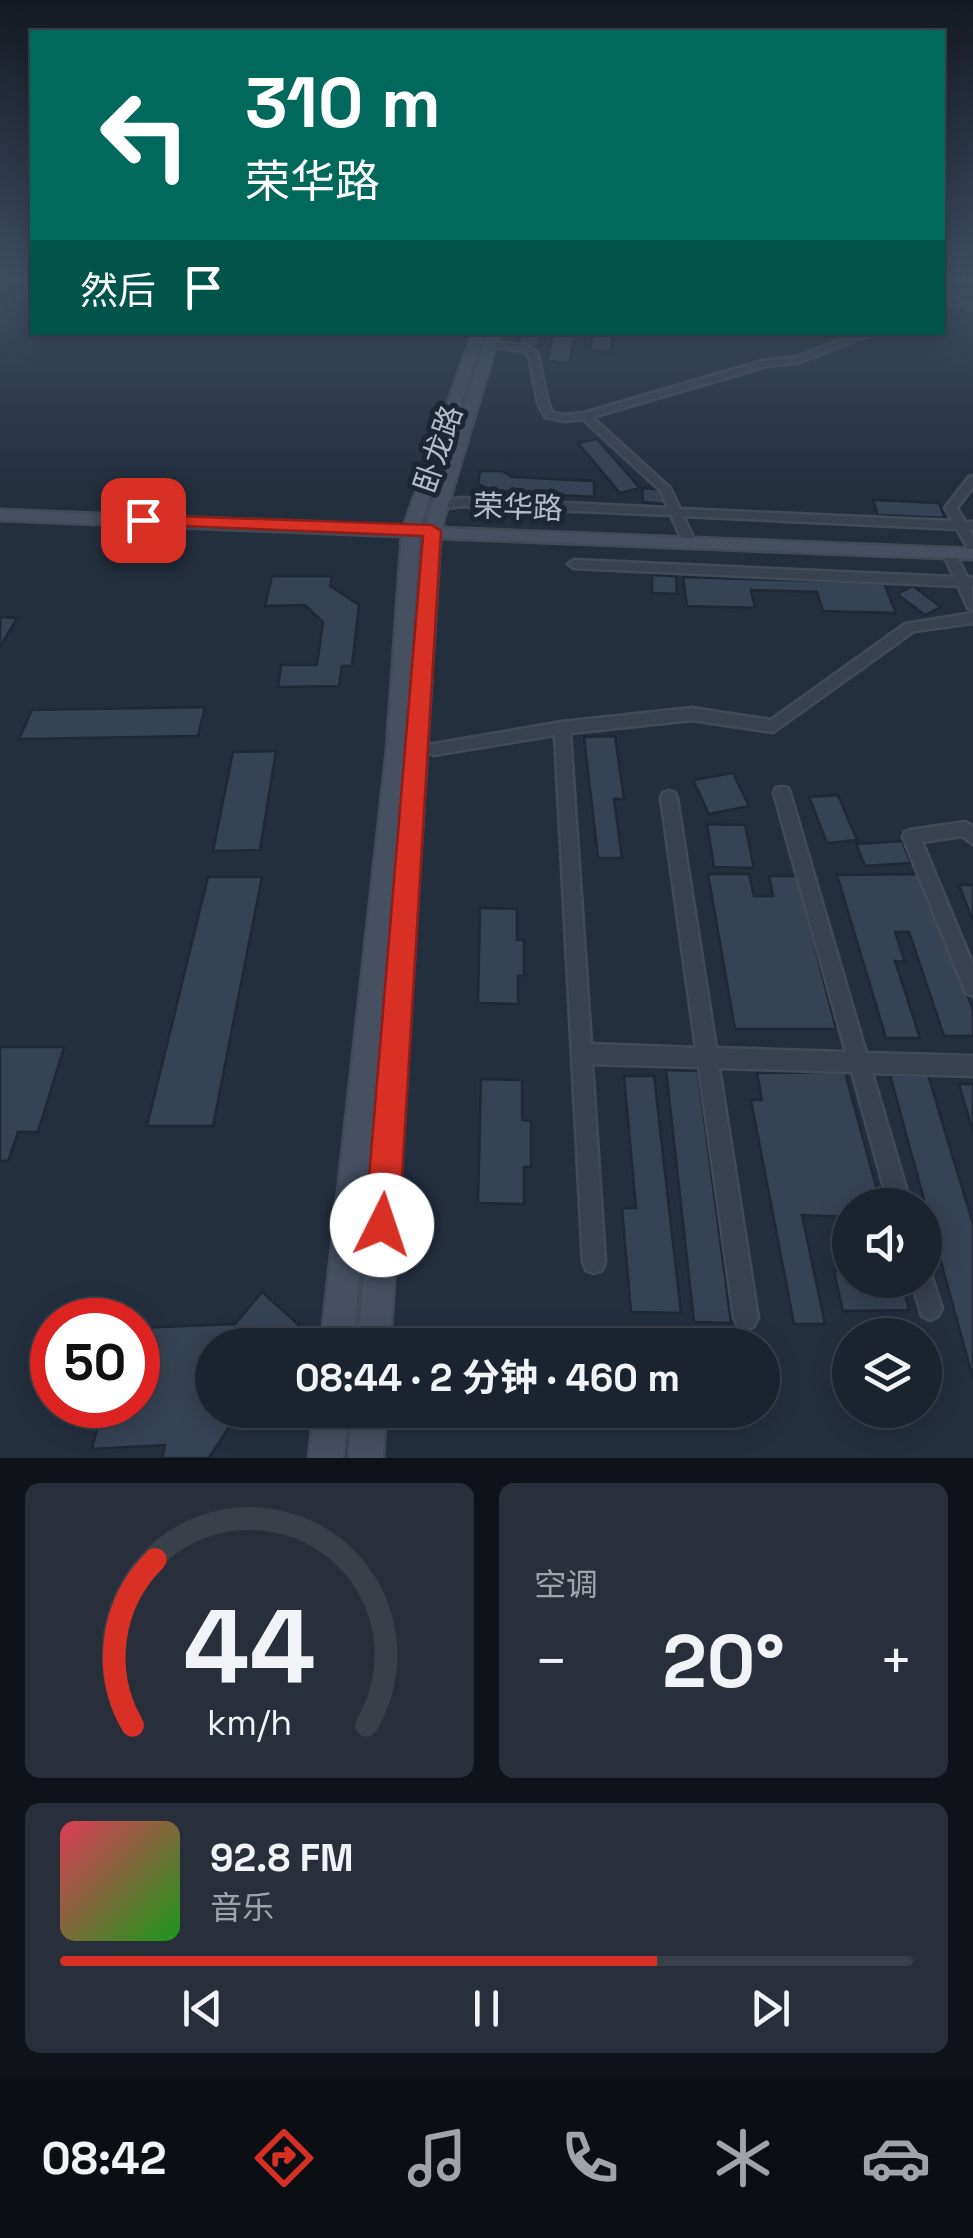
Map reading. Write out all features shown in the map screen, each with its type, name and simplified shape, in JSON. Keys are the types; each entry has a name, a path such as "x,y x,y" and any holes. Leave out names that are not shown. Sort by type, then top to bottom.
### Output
{"main road":[{"name":"卧龙路","path":"375,1328 422,530 440,505 485,346"},
{"name":"卧龙路","path":"339,1328 422,530 485,346"},
{"name":"荣华路","path":"0,515 949,553 973,550"},
{"path":"326,1458 328,1428"},
{"path":"366,1458 368,1428"}],"street":[{"path":"520,346 534,354 543,404 550,415 565,418 585,416 766,364 798,360 835,346"},
{"path":"585,416 666,490 689,542"},
{"path":"973,479 950,508 967,526 973,550"},
{"path":"440,505 462,502 675,510 967,526"},
{"path":"949,553 968,582 973,605"},
{"path":"574,564 968,582"},
{"path":"433,749 562,728 692,714 773,726 910,626 973,618"},
{"path":"562,728 594,1262"},
{"path":"782,793 895,1188"},
{"path":"669,798 746,1318"},
{"path":"973,837 964,829 911,838 973,987"},
{"path":"582,1054 973,1066"},
{"path":"927,1298 930,1308"}],"building":[{"path":"551,346 573,346 569,363 547,361"},
{"path":"591,346 612,346 611,352 590,350"},
{"path":"597,439 640,488 620,493 578,443"},
{"path":"480,471 502,471 512,477 594,481 594,497 493,491 478,484"},
{"path":"642,488 664,490 665,504 643,502"},
{"path":"873,500 939,503 945,518 878,515"},
{"path":"652,575 676,576 677,594 652,593"},
{"path":"272,576 332,576 330,586 359,605 352,666 342,666 339,686 278,687 281,665 317,665 323,622 305,605 265,606"},
{"path":"683,577 884,583 896,613 823,611 817,592 751,590 755,608 687,606"},
{"path":"913,586 941,607 925,615 897,594"},
{"path":"0,617 17,618 0,647"},
{"path":"205,707 198,736 19,739 32,710"},
{"path":"615,736 624,799 614,799 622,858 598,858 584,737"},
{"path":"276,751 260,850 213,851 233,752"},
{"path":"733,773 749,806 709,814 693,780"},
{"path":"838,795 857,840 827,843 809,797"},
{"path":"707,824 745,825 754,868 714,867"},
{"path":"902,841 911,863 865,866 856,844"},
{"path":"708,874 749,874 754,896 773,896 769,876 797,876 836,1029 735,1029"},
{"path":"923,874 973,1010 973,1036 944,1036 909,932 895,932 905,962 895,961 920,1038 886,1038 837,875"},
{"path":"208,877 262,877 213,1126 147,1126"},
{"path":"959,885 973,885 973,921"},
{"path":"480,908 517,909 517,940 524,940 524,976 518,976 518,1004 478,1003"},
{"path":"0,1047 64,1047 38,1132 18,1132 8,1161 0,1161"},
{"path":"666,1070 698,1071 731,1323 694,1322"},
{"path":"845,1072 876,1188 832,1188 832,1216 802,1215 825,1324 794,1324 751,1100 762,1100 757,1073"},
{"path":"890,1075 928,1075 973,1224 973,1379 942,1265 942,1188 921,1188"},
{"path":"624,1076 654,1076 681,1313 631,1312 622,1208 636,1208"},
{"path":"481,1079 522,1080 522,1120 531,1121 531,1167 524,1167 524,1204 478,1203"},
{"path":"959,1084 973,1084 973,1132"},
{"path":"262,1292 299,1325 195,1328 195,1428 228,1428 209,1458 162,1458 165,1445 92,1449 97,1428 160,1428 160,1327 235,1324"},
{"path":"840,1298 906,1298 909,1310 843,1311"}],"route":[{"path":"143,520 432,531 382,1225"}]}
